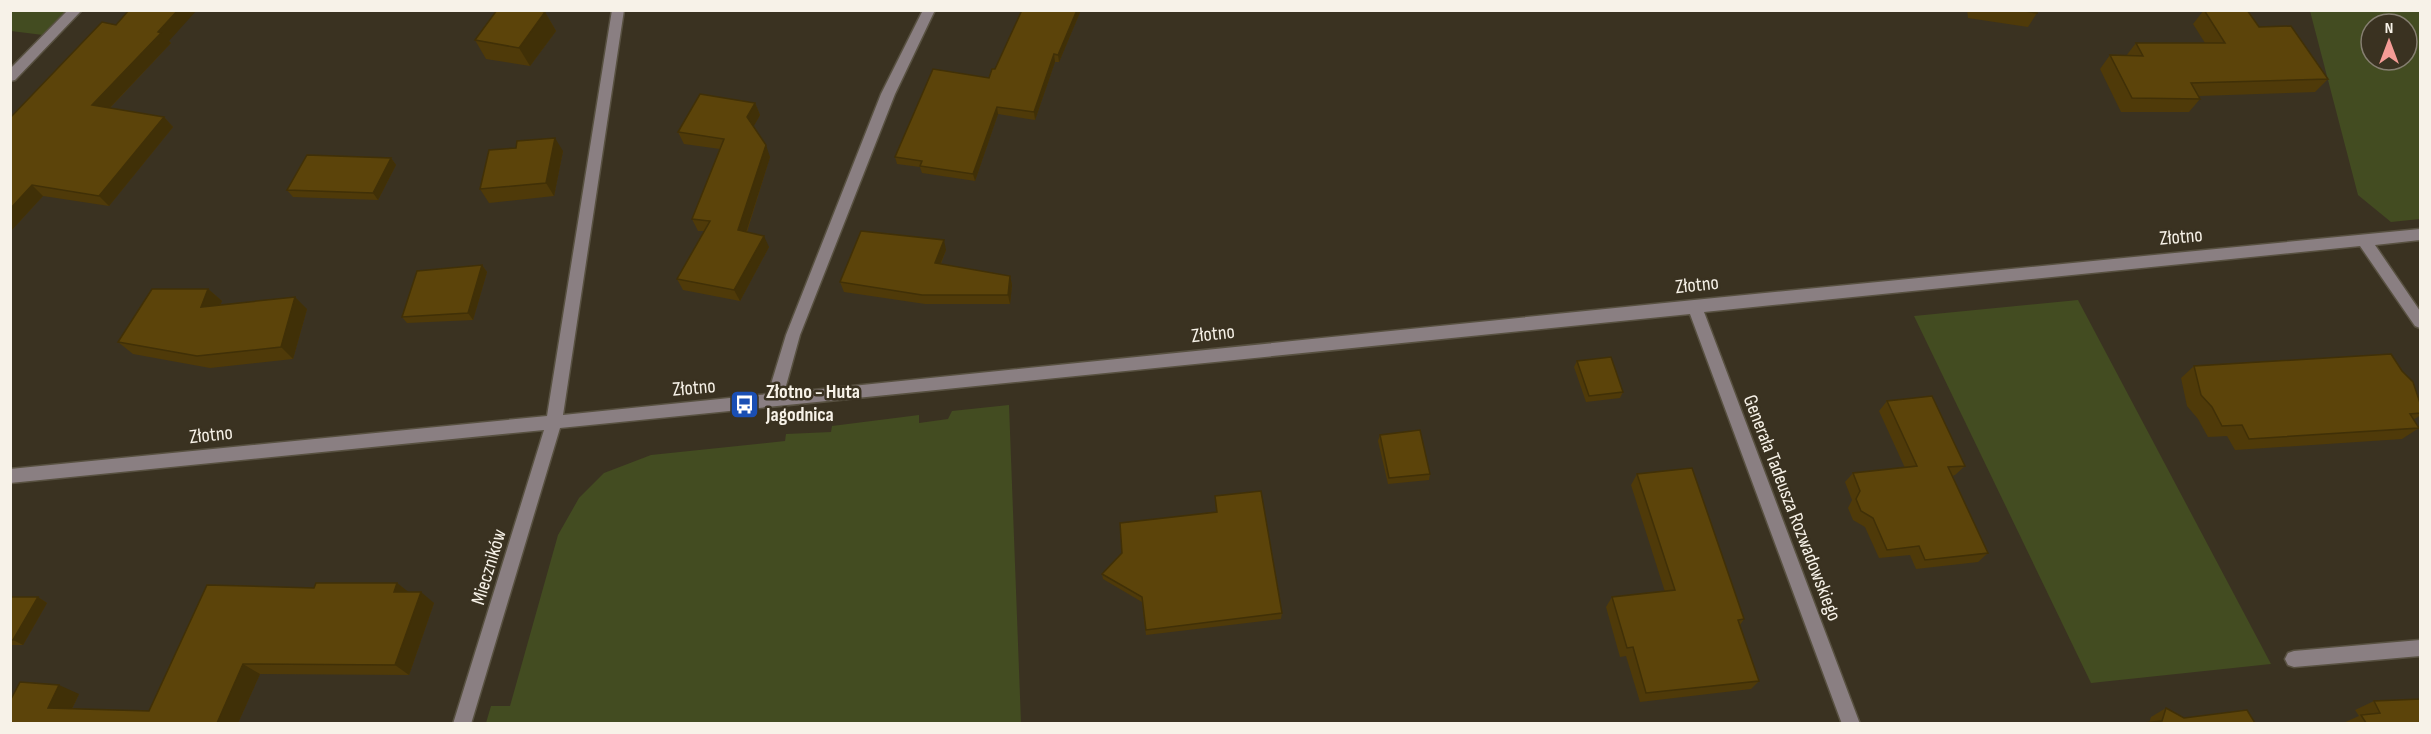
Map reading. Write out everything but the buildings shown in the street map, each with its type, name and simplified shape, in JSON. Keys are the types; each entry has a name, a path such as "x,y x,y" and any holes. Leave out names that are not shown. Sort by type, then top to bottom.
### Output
{"street":[{"path":"10,77 76,10"},
{"name":"Mieczników","path":"462,723 554,422 618,10"},
{"path":"774,401 793,335 888,94 929,10"},
{"name":"Złotno","path":"10,476 2421,235"},
{"path":"2364,241 2421,322"},
{"name":"Generała Tadeusza Rozwadowskiego","path":"1694,306 1851,723"},
{"path":"2294,659 2421,648"}],"green space":[{"path":"11,11 76,11 51,36 11,31"},
{"path":"2310,11 2420,11 2420,219 2391,222 2358,195"},
{"path":"2078,300 2271,664 2091,683 1914,316"},
{"path":"1009,405 1021,723 486,723 491,706 510,706 558,535 579,498 604,473 651,455 785,441 786,434 831,432 832,426 919,415 919,423 948,419 952,411"}],"place":[{"name":"Złotno - Huta Jagodnica","path":"745,404"}]}
